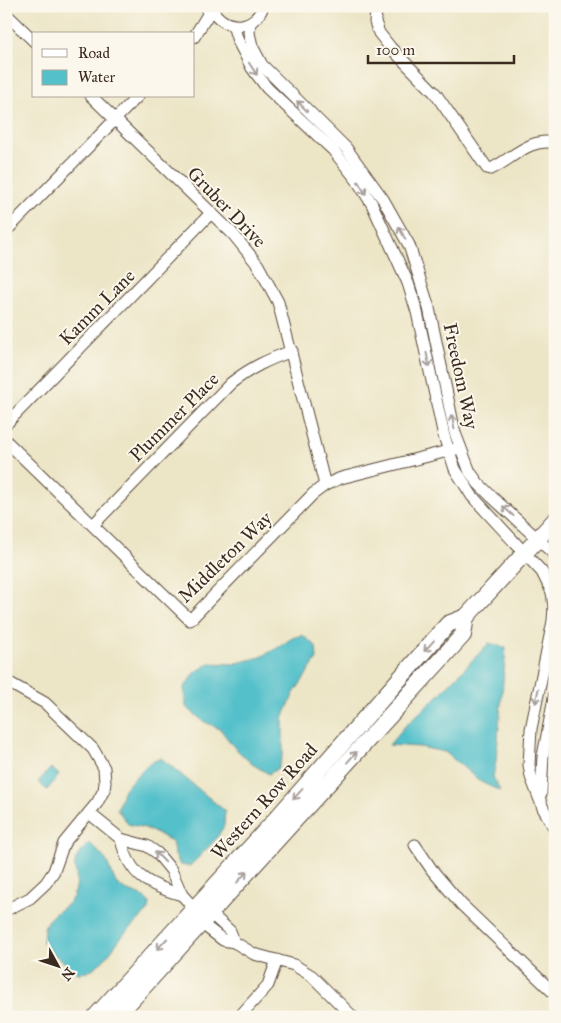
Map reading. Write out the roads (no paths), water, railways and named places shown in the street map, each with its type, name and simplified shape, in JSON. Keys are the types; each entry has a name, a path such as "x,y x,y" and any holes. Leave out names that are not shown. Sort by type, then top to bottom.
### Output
{"street":[{"path":"210,6 216,16 231,25"},
{"path":"196,36 207,16 210,6"},
{"path":"196,36 213,26 250,23 257,18 263,6"},
{"path":"379,6 375,22 379,33 390,47 435,93 487,168 491,169 524,148 546,141 555,143"},
{"path":"8,19 32,40"},
{"name":"Freedom Way","path":"250,23 249,33 252,46 262,65 346,148 383,199 409,245 429,308 455,434 456,469 472,496 546,579 552,592 554,606 552,621 528,751 532,777 555,829"},
{"name":"Freedom Way","path":"231,25 252,68 267,88 333,150 357,180 372,204 408,284 417,312 444,436 478,483 555,555"},
{"name":"Gruber Drive","path":"93,98 247,250 266,278 278,302 292,351 325,485"},
{"path":"6,231 136,98"},
{"path":"372,204 383,199"},
{"name":"Kamm Lane","path":"6,424 211,213"},
{"name":"Plummer Place","path":"93,525 231,383 251,368 292,351"},
{"name":"Middleton Way","path":"6,441 190,620 313,494 325,485 341,478 454,449"},
{"name":"Western Row Road","path":"116,1017 448,624 466,617 522,551 555,520"},
{"path":"6,681 45,703 67,722 98,755 104,768 105,783 101,797 64,843 54,871 46,884 30,898 6,910"},
{"path":"541,800 543,756 555,693"},
{"path":"89,812 120,839 147,846 157,852 171,870 182,896"},
{"path":"120,839 126,859 140,877 153,885 182,896 202,915 223,940 234,942 254,954 294,965 312,976 353,1017"},
{"path":"415,845 432,870 461,904 555,994"},
{"name":"Western Row Road","path":"95,1017 202,915"},
{"path":"239,1017 268,985 277,960"}],"water":[{"path":"302,635 316,646 317,659 294,693 283,718 283,754 278,768 269,774 252,764 234,747 220,729 203,721 186,707 184,687 196,672 210,663 233,664 261,657 292,638"},
{"path":"489,643 506,648 493,777 500,791 481,782 445,752 420,747 389,745 406,725 439,695"},
{"path":"161,758 225,811 224,826 216,839 190,866 180,865 174,853 172,841 145,828 128,824 117,809 124,789 148,764"},
{"path":"51,768 59,775 47,790 38,782"},
{"path":"90,843 106,860 116,883 125,890 140,895 150,903 149,910 124,934 103,961 88,972 78,973 52,953 43,942 45,925 49,919 73,897 77,884 75,862 82,850"}]}
